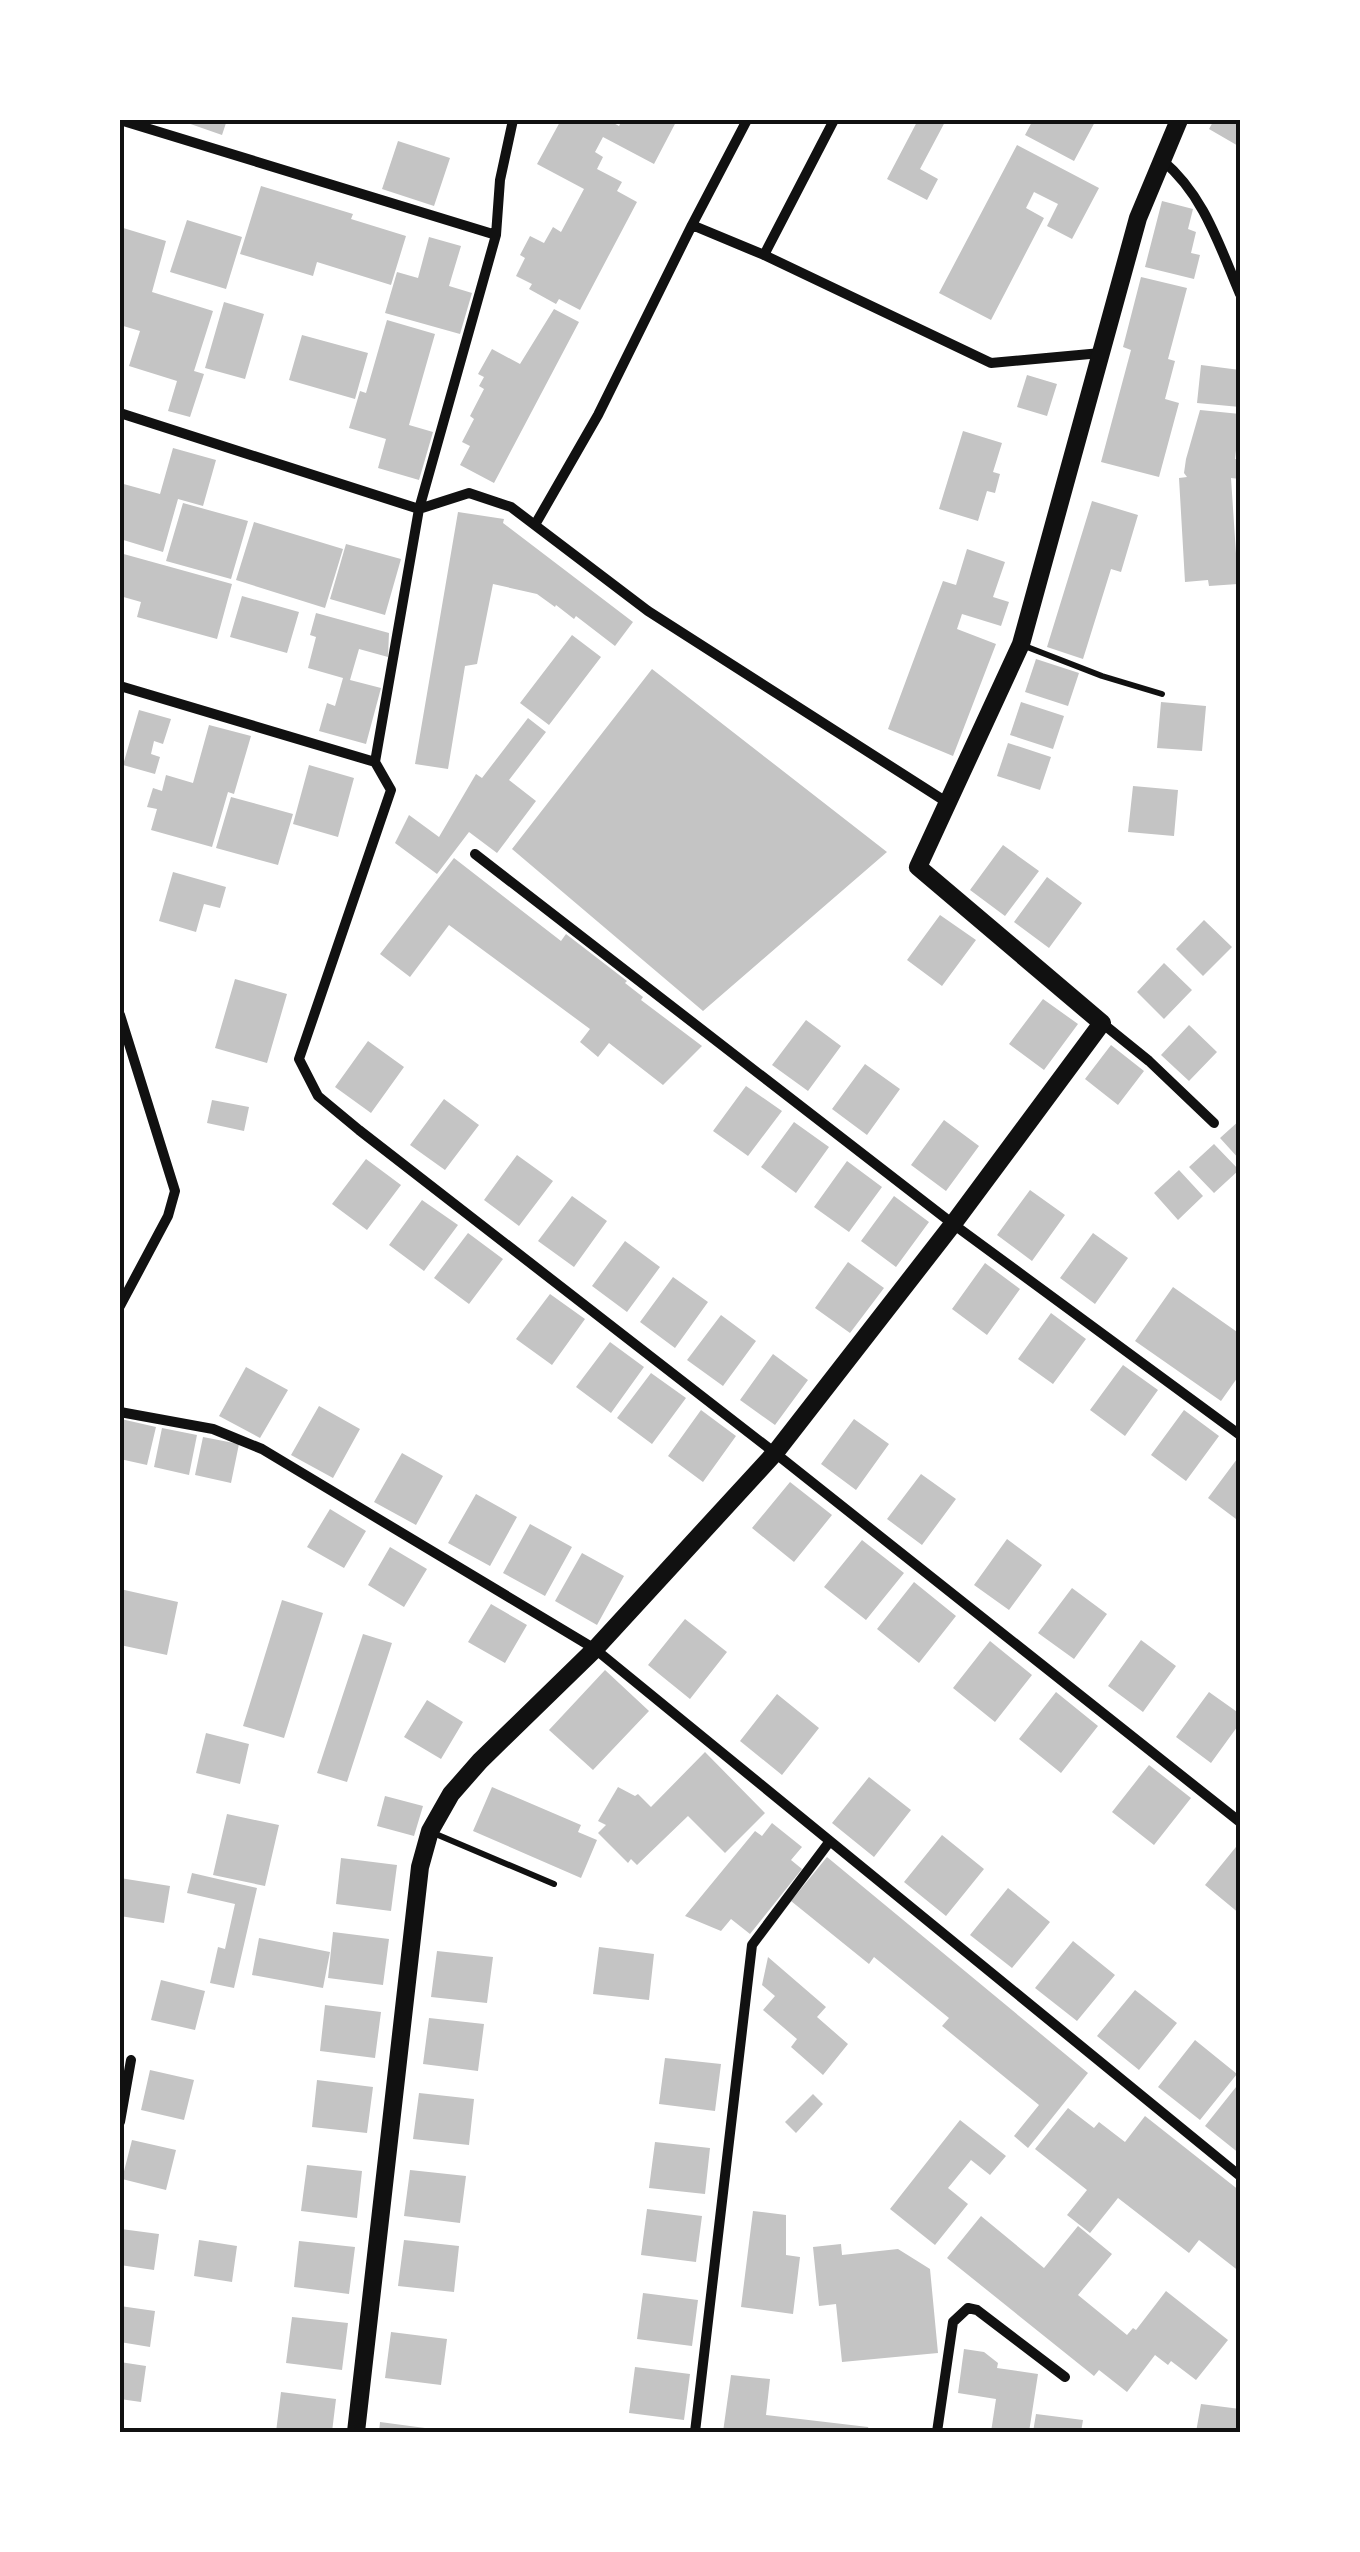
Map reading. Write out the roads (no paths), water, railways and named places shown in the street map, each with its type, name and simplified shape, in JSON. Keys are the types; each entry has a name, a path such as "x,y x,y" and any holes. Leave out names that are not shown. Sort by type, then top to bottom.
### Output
{"street":[{"path":"120,120 496,235"},
{"path":"513,120 500,180 496,235 420,509 375,762 390,790 299,1060 318,1096 1240,1822"},
{"path":"536,523 598,415 747,120"},
{"path":"764,255 834,120"},
{"path":"1179,120 1138,218 1021,644 918,867 1149,1061 1214,1123"},
{"path":"1162,159 1184,178 1205,212 1240,294"},
{"path":"692,226 764,255 991,363 1101,352"},
{"path":"120,413 420,509 469,493 511,507 648,611 949,804"},
{"path":"120,686 375,762"},
{"path":"475,854 954,1224 1240,1436"},
{"path":"120,1015 175,1191 168,1216 120,1306"},
{"path":"356,2432 420,1868 440,1810 466,1777 595,1649 775,1453 954,1224 1102,1023"},
{"path":"120,1412 213,1429 262,1449 595,1649 1240,2176"},
{"path":"696,2432 752,1944 830,1842"},
{"path":"120,2122 131,2060"},
{"path":"937,2432 953,2322 968,2308 978,2310 1065,2377"}],"lane":[{"path":"1021,644 1102,676 1162,694"},
{"path":"430,1832 554,1884"}]}
